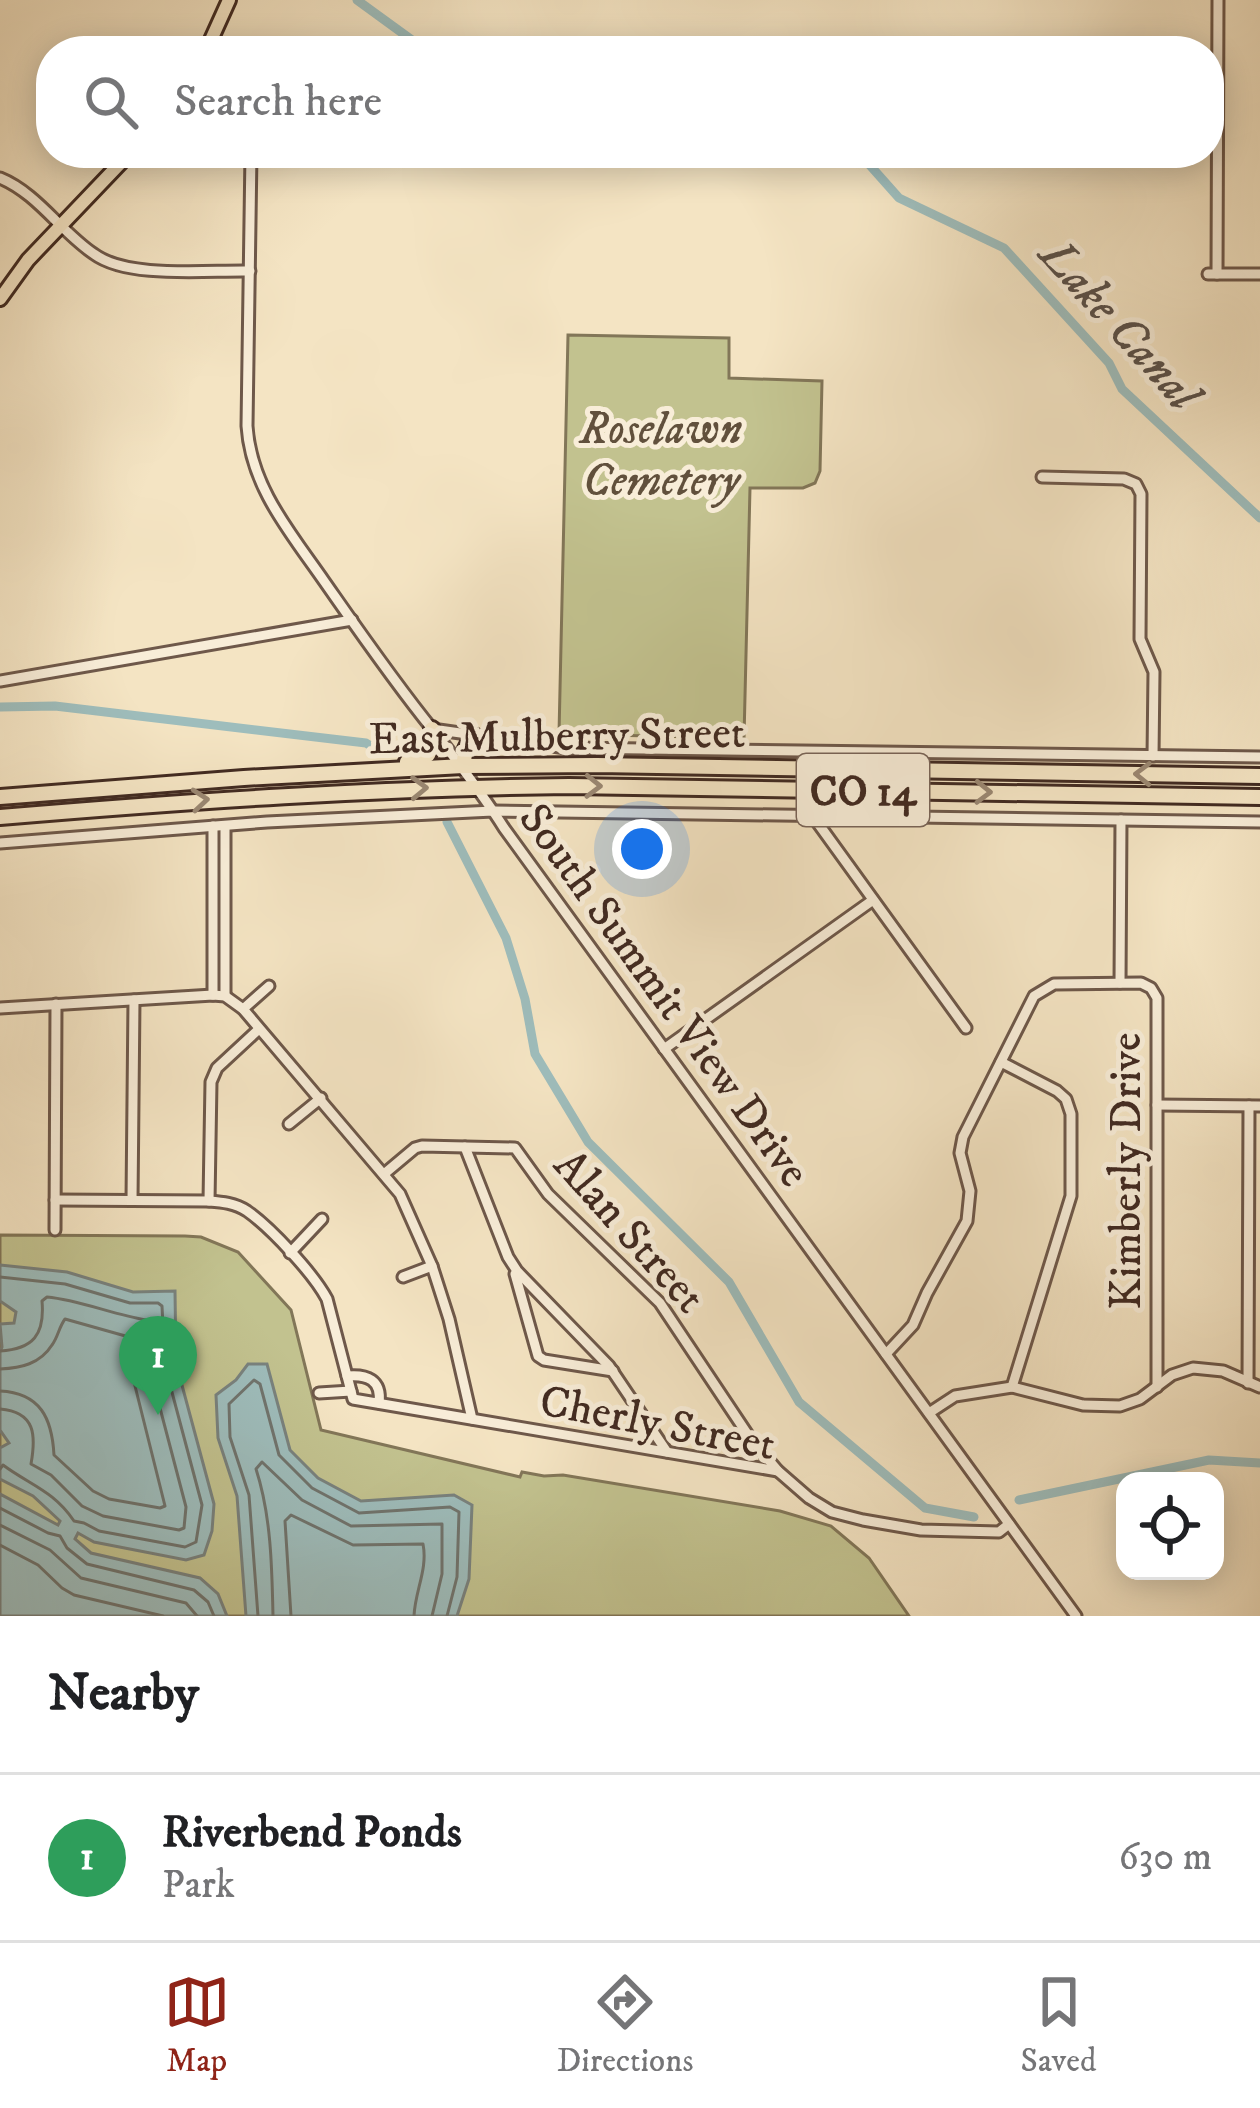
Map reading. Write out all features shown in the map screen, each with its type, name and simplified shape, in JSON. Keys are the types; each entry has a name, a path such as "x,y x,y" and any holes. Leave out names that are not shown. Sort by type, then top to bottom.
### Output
{"highway":[{"path":"356,771 423,758 432,746 432,729"},
{"path":"463,766 473,735"},
{"name":"East Mulberry Street","path":"0,794 127,781 155,785 463,766 1260,776"},
{"name":"East Mulberry Street","path":"0,820 244,797 476,787 1260,797"}],"main road":[{"path":"213,36 230,0"},
{"path":"0,299 28,260 116,168"}],"street":[{"path":"1217,36 1218,0"},
{"name":"South Summit View Drive","path":"250,168 247,426 251,461 262,489 352,620 463,766 1076,1616"},
{"path":"1215,168 1213,274 1260,274"},
{"path":"0,178 19,188 90,252 119,266 250,271"},
{"path":"1042,477 1124,478 1136,484 1141,494 1140,639 1154,672 1153,756"},
{"path":"0,681 352,620"},
{"path":"432,729 566,748 1260,757"},
{"path":"0,843 494,811 1260,822"},
{"path":"812,815 966,1028"},
{"path":"886,1354 914,1325 968,1221 970,1191 961,1147 1040,990 1054,984 1120,983 1121,820"},
{"path":"219,826 219,996"},
{"path":"664,1049 873,899"},
{"name":"Kimberly Drive","path":"1120,983 1146,985 1157,998 1157,1387"},
{"path":"243,1009 269,986"},
{"path":"0,1008 219,996 243,1009 400,1194 449,1319 472,1419"},
{"path":"132,1200 134,1000"},
{"path":"55,1230 56,1004"},
{"path":"208,1201 211,1082 217,1067 259,1029"},
{"path":"1001,1062 1061,1093 1071,1114 1070,1196 1012,1387"},
{"path":"289,1124 321,1099"},
{"path":"1157,1105 1255,1106 1248,1384"},
{"path":"465,1147 518,1281 538,1356 613,1371"},
{"name":"Alan Street","path":"384,1174 415,1148 514,1148 548,1194 660,1303 750,1438 778,1471"},
{"path":"55,1200 208,1201 244,1209 320,1286 352,1395"},
{"path":"290,1253 322,1219"},
{"path":"508,1257 526,1282 597,1351 667,1452"},
{"path":"403,1277 432,1266"},
{"path":"928,1413 955,1396 1012,1387 1097,1408 1128,1404 1182,1371 1204,1367 1260,1387"},
{"path":"347,1376 370,1378 378,1388 379,1403"},
{"name":"Cherly Street","path":"319,1393 778,1471 832,1512 863,1520 921,1530 1000,1532 1010,1524"}],"green space":[{"name":"Roselawn Cemetery","path":"568,335 729,338 729,378 822,381 820,471 815,483 803,488 750,488 744,738 559,734"},
{"path":"0,1235 201,1237 238,1252 291,1310 321,1430 520,1477 522,1472 563,1475 780,1511 831,1526 869,1558 909,1616 0,1616"}],"water":[{"path":"0,1265 67,1272 133,1292 175,1291 176,1363 214,1504 204,1555 186,1560 94,1542 78,1533 75,1539 91,1553 200,1578 218,1594 227,1616 0,1616 0,1494 58,1525 60,1521 33,1496 0,1479 0,1448 9,1443 0,1430 0,1324 14,1323 16,1312 0,1301"},
{"path":"248,1364 267,1364 290,1450 318,1478 361,1501 454,1495 472,1505 469,1579 457,1616 246,1616 237,1496 218,1438 216,1395"}],"waterway":[{"name":"Lake Canal","path":"357,0 406,36"},
{"name":"Lake Canal","path":"872,168 899,198 1004,248 1109,363 1122,389 1260,518"},
{"path":"0,707 55,706 366,743 377,750"},
{"path":"447,822 506,938 525,999 535,1054 588,1142 729,1282 799,1402 925,1508 974,1517"},
{"path":"1019,1500 1209,1460 1260,1463"}],"place":[{"name":"Riverbend Ponds","path":"158,1415"}]}
